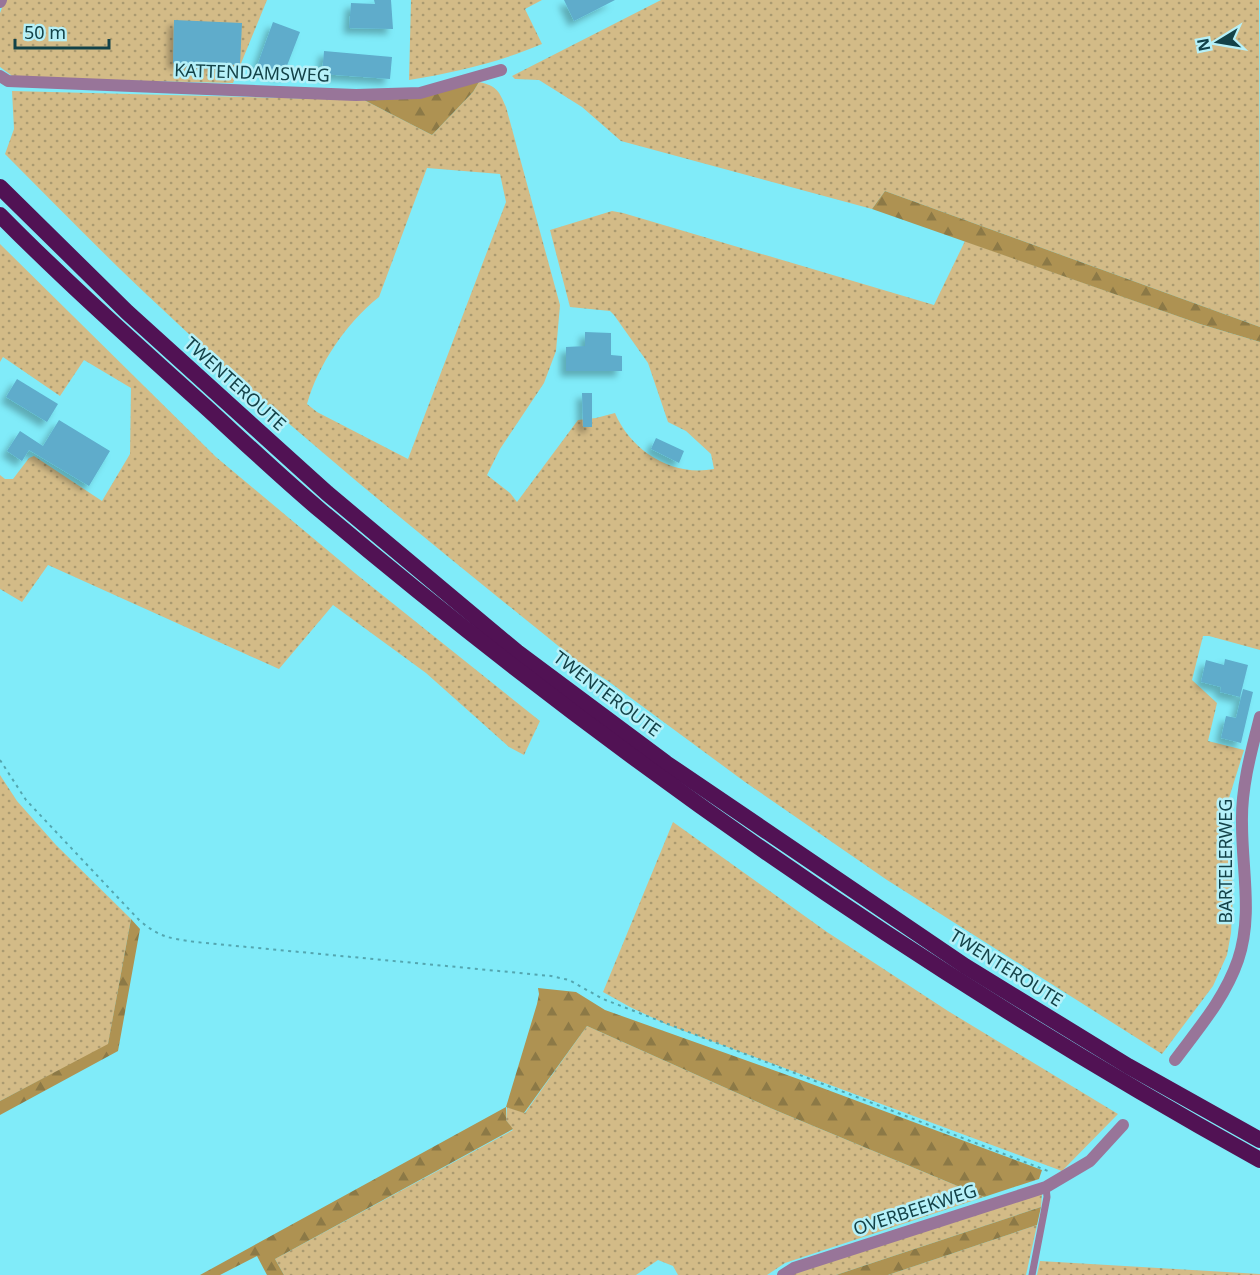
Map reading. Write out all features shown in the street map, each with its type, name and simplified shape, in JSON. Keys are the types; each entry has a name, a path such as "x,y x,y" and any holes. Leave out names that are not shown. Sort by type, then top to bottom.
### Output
{"highway":[{"name":"TWENTEROUTE","path":"0,187 127,312 327,492 527,659 666,763 965,966 1128,1066 1260,1140"},
{"name":"TWENTEROUTE","path":"0,215 116,327 320,510 513,666 657,775 780,863 957,981 1119,1081 1260,1160"}],"street":[{"name":"KATTENDAMSWEG","path":"0,76 8,81 356,95 420,93 501,70"},
{"name":"BARTELERWEG","path":"1175,1060 1217,1003 1231,978 1243,941 1246,892 1242,804 1248,764 1260,717"},
{"path":"1052,1184 1090,1161 1123,1125"},
{"name":"OVERBEEKWEG","path":"783,1275 794,1268 1052,1184"}],"lane":[{"path":"1032,1275 1047,1197 1052,1184"}],"path":[{"path":"0,760 26,800 140,921 157,934 195,942 551,976 569,980 603,999 1046,1169 1052,1184"}],"shaded area":[{"path":"5,0 267,0 233,83 15,78 0,67 0,13"},
{"path":"411,0 542,0 525,9 542,44 509,57 476,66 409,80"},
{"path":"661,0 1259,0 1260,327 885,191 872,209 621,141 582,107 539,80 515,79 512,76"},
{"path":"479,82 490,85 499,93 506,107 560,305 556,351 544,383 500,449 487,475 510,493 517,502 578,420 615,413 631,439 655,458 683,469 714,469 711,454 686,431 668,422 648,363 614,315 610,311 570,307 550,230 612,211 934,305 965,241 1200,324 1260,342 1260,650 1203,636 1192,680 1217,703 1208,741 1244,750 1229,798 1233,897 1231,933 1227,955 1213,986 1162,1054 887,880 578,662 366,489 210,354 101,251 5,154 14,129 12,91 364,100 432,135 473,92","holes":["427,168 500,174 506,202 408,459 317,412 307,404 318,374 335,346 355,319 379,297"]},
{"path":"0,244 216,457 356,574 540,721 524,755 509,747 426,673 333,605 279,669 48,565 22,602 0,589 0,475 5,479 13,479 29,458 34,456 102,501 130,454 131,388 84,360 60,396 3,357 0,362"},
{"path":"0,775 17,801 56,845 131,919 108,1045 0,1101"},
{"path":"673,822 827,932 948,1011 1118,1114 1062,1171 668,1025 603,992"},
{"path":"587,1026 775,1110 984,1197 785,1263 767,1275 678,1275 673,1266 658,1260 636,1275 284,1275 275,1259 513,1130 506,1120 507,1107 525,1113"},
{"path":"1042,1193 1041,1207 836,1275 790,1275"},
{"path":"1037,1225 1026,1275 888,1275"},
{"path":"1040,1261 1260,1274 1260,1275 1037,1275"}],"green space":[{"path":"479,82 473,92 432,135 364,100"},
{"path":"885,191 1260,327 1260,342 1200,324 872,209"},
{"path":"131,919 140,929 118,1051 0,1115 0,1101 108,1044"},
{"path":"538,988 576,992 605,1010 1042,1170 1039,1179 984,1197 775,1110 587,1026 524,1113 506,1107 537,1004"},
{"path":"506,1107 506,1120 513,1129 275,1259 284,1275 267,1275 257,1256 220,1275 200,1275"},
{"path":"1041,1207 1037,1225 888,1275 836,1275"}],"building":[{"path":"374,0 391,0 393,29 349,28 351,3 375,4"},
{"path":"564,0 615,0 574,21"},
{"path":"174,20 242,23 240,65 173,63"},
{"path":"273,22 300,32 283,76 257,66"},
{"path":"324,51 392,57 390,79 322,74"},
{"path":"585,332 611,333 611,355 622,356 622,371 566,371 566,347 585,346"},
{"path":"17,379 58,404 47,422 6,397"},
{"path":"582,393 592,393 592,427 583,427"},
{"path":"59,420 110,451 89,486 29,450 22,461 7,451 20,431 43,446"},
{"path":"656,438 684,451 679,463 651,449"},
{"path":"1225,659 1248,665 1240,697 1220,692 1221,687 1201,682 1206,660 1224,665"},
{"path":"1243,689 1253,692 1241,743 1221,738 1226,716 1236,718"}]}
